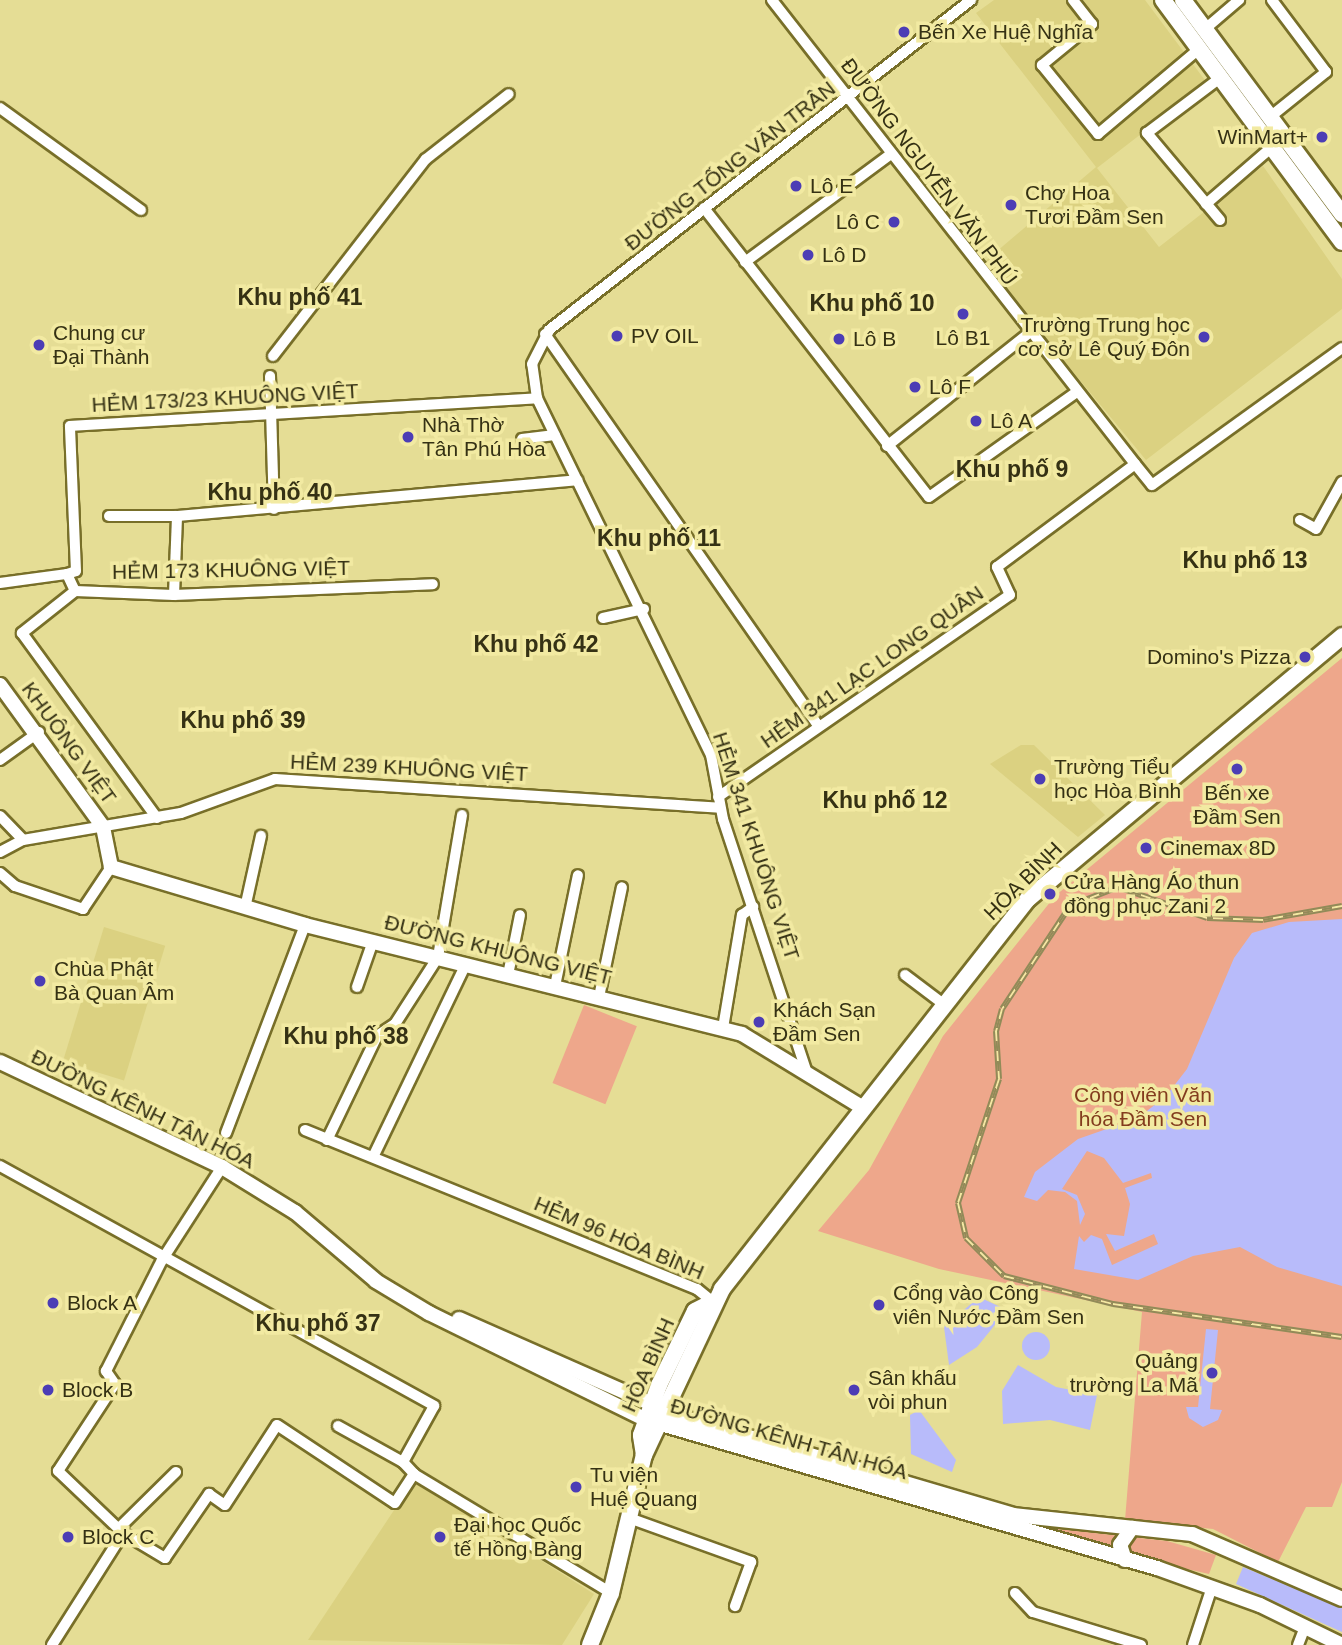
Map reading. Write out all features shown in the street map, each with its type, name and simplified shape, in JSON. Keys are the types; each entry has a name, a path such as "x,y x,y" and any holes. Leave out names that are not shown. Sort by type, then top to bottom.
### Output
{"main road":[{"path":"1163,0 1342,243"},
{"path":"1183,0 1342,214"},
{"name":"HÒA BÌNH","path":"590,1645 611,1592 655,1414 695,1311 713,1302 860,1106 942,1003 1048,879 1342,636"}],"street":[{"name":"ĐƯỜNG NGUYỄN VĂN PHÚ","path":"772,0 1029,333 1135,464"},
{"name":"ĐƯỜNG TỐNG VĂN TRÂN","path":"545,334 971,0"},
{"path":"1073,0 1092,24 1042,65 1098,134 1199,49"},
{"path":"1205,29 1239,0"},
{"path":"1270,117 1326,72 1272,0"},
{"path":"1220,78 1147,134 1220,220"},
{"path":"273,356 426,159 509,94"},
{"path":"0,108 141,210"},
{"path":"1206,204 1272,147"},
{"path":"745,262 891,154"},
{"path":"704,208 923,493 935,497 1077,392"},
{"path":"887,446 1029,333"},
{"path":"545,334 818,726"},
{"name":"HẺM 341 KHUÔNG VIỆT","path":"545,334 532,365 537,398 644,609 711,755 719,802 806,1070"},
{"path":"1135,464 1152,485 1342,348"},
{"path":"270,376 274,415 274,509"},
{"name":"HẺM 173/23 KHUÔNG VIỆT","path":"67,573 76,571 69,426 537,398"},
{"path":"522,439 555,435"},
{"name":"HẺM 341 LẠC LONG QUÂN","path":"719,802 818,726 1010,595 998,567 1135,464"},
{"path":"109,516 177,516 274,509 577,480"},
{"path":"1300,520 1316,529 1342,482"},
{"path":"174,595 177,516"},
{"path":"0,583 67,573 75,591 22,633 157,818"},
{"name":"HẺM 173 KHUÔNG VIỆT","path":"75,591 174,595 433,583"},
{"path":"603,618 644,609"},
{"name":"KHUÔNG VIỆT","path":"0,685 39,732 103,827 111,867"},
{"path":"0,760 39,732"},
{"name":"HẺM 239 KHUÔNG VIỆT","path":"0,852 23,840 157,818 275,779 719,802"},
{"path":"327,1139 377,1036 395,1024 438,957 462,815"},
{"path":"0,816 23,840"},
{"path":"245,908 261,836"},
{"path":"0,873 15,886 83,909 111,867"},
{"name":"ĐƯỜNG KHUÔNG VIỆT","path":"111,867 306,925 723,1028 806,1070 860,1106"},
{"path":"555,986 578,875"},
{"path":"599,997 622,887"},
{"path":"723,1028 742,915 753,907"},
{"path":"508,975 520,915"},
{"path":"226,1133 306,925"},
{"path":"357,987 373,941"},
{"path":"374,1156 466,964"},
{"path":"905,975 942,1003"},
{"name":"ĐƯỜNG KÊNH TÂN HÓA","path":"0,1053 212,1158 300,1205 380,1273 433,1305 655,1414 1212,1587 1342,1645"},
{"name":"ĐƯỜNG KÊNH TÂN HÓA","path":"0,1062 212,1158"},
{"name":"HẺM 96 HÒA BÌNH","path":"305,1130 508,1212 713,1302"},
{"path":"212,1158 106,1371 115,1384 58,1471 121,1531 166,1558 209,1494 225,1505 277,1425 394,1503 414,1474"},
{"path":"0,1166 162,1261 434,1406 403,1462"},
{"name":"ĐƯỜNG KÊNH TÂN HÓA","path":"655,1414 1013,1515 1192,1534 1342,1598"},
{"path":"338,1426 403,1462 414,1474 611,1592"},
{"path":"52,1645 121,1531 176,1472"},
{"path":"629,1518 751,1562 735,1606"},
{"path":"1125,1560 1120,1545 1132,1528"},
{"path":"1192,1645 1212,1587"},
{"path":"1015,1593 1033,1612 1142,1645"},
{"path":"1298,1645 1306,1627"}],"shaded area":[{"path":"994,0 1145,0 1207,83 1097,168 1159,247 1263,166 1342,279 1342,309 1146,460 983,263 1096,167 976,13"},
{"name":"Trường Tiểu học Hòa Bình","path":"1021,745 1034,745 1105,815 1078,837 990,764"},
{"path":"104,927 165,946 124,1081 63,1062"},
{"name":"Đại học Quốc tế Hồng Bàng","path":"414,1480 594,1594 562,1645 308,1640"}],"green space":[{"name":"Công viên Văn hóa Đầm Sen","path":"1342,658 1342,1482 1332,1507 1306,1507 1278,1562 1213,1529 1125,1520 1142,1312 939,1269 818,1231 869,1170 943,1036 1055,896"},
{"path":"584,1005 637,1026 605,1104 553,1083"},
{"path":"1031,1526 1167,1541 1216,1555 1209,1574 1059,1540"}],"water":[{"path":"1342,919 1342,1286 1277,1267 1240,1247 1193,1256 1138,1280 1074,1269 1079,1236 1084,1242 1091,1235 1102,1239 1112,1265 1158,1244 1154,1234 1115,1251 1106,1234 1124,1236 1130,1204 1125,1188 1152,1178 1151,1173 1123,1183 1104,1158 1087,1151 1062,1189 1077,1195 1085,1214 1080,1225 1077,1201 1065,1192 1048,1190 1037,1201 1024,1197 1035,1172 1078,1139 1138,1118 1166,1096 1187,1069 1234,958 1252,933 1289,922"},
{"path":"979,1297 1007,1310 977,1347 949,1365 944,1327"},
{"path":"1206,1329 1218,1330 1210,1409 1222,1410 1218,1420 1203,1427 1189,1418 1186,1407 1198,1407"},
{"path":"1036,1332 1046,1336 1050,1346 1046,1356 1036,1360 1026,1356 1022,1346 1026,1336"},
{"path":"1018,1365 1056,1387 1097,1395 1090,1430 1050,1420 1003,1424 1002,1391"},
{"path":"919,1410 956,1460 952,1472 911,1454 910,1415"},
{"path":"1243,1567 1342,1608 1342,1632 1236,1584"}],"railway":[{"path":"1342,906 1263,920 1207,918 1118,887 1070,906 1002,1009 996,1031 999,1079 958,1203 966,1238 1004,1276 1113,1304 1342,1337"}],"place":[{"name":"Bến Xe Huệ Nghĩa","path":"904,32"},
{"name":"WinMart+","path":"1322,137"},
{"name":"Lô E","path":"796,186"},
{"name":"Chợ Hoa Tươi Đầm Sen","path":"1011,205"},
{"name":"Lô C","path":"894,222"},
{"name":"Lô D","path":"808,255"},
{"name":"Lô B1","path":"963,314"},
{"name":"PV OIL","path":"617,336"},
{"name":"Trường Trung học cơ sở Lê Quý Đôn","path":"1204,337"},
{"name":"Lô B","path":"839,339"},
{"name":"Chung cư Đại Thành","path":"39,345"},
{"name":"Lô F","path":"915,387"},
{"name":"Lô A","path":"976,421"},
{"name":"Nhà Thờ Tân Phú Hòa","path":"408,437"},
{"name":"Domino's Pizza","path":"1305,657"},
{"name":"Bến xe Đầm Sen","path":"1237,769"},
{"name":"Trường Tiểu học Hòa Bình","path":"1040,779"},
{"name":"Cinemax 8D","path":"1146,848"},
{"name":"Cửa Hàng Áo thun đồng phục Zani 2","path":"1050,894"},
{"name":"Chùa Phật Bà Quan Âm","path":"40,981"},
{"name":"Khách Sạn Đầm Sen","path":"759,1022"},
{"name":"Block A","path":"53,1303"},
{"name":"Cổng vào Công viên Nước Đầm Sen","path":"879,1305"},
{"name":"Quảng trường La Mã","path":"1212,1373"},
{"name":"Block B","path":"48,1390"},
{"name":"Sân khấu vòi phun","path":"854,1390"},
{"name":"Tu viện Huệ Quang","path":"576,1487"},
{"name":"Block C","path":"68,1537"},
{"name":"Đại học Quốc tế Hồng Bàng","path":"440,1537"}],"district":[{"name":"Khu phố 41","path":"300,297"},
{"name":"Khu phố 10","path":"872,303"},
{"name":"Khu phố 9","path":"1012,469"},
{"name":"Khu phố 40","path":"270,492"},
{"name":"Khu phố 11","path":"659,538"},
{"name":"Khu phố 13","path":"1245,560"},
{"name":"Khu phố 42","path":"536,644"},
{"name":"Khu phố 39","path":"243,720"},
{"name":"Khu phố 12","path":"885,800"},
{"name":"Khu phố 38","path":"346,1036"},
{"name":"Khu phố 37","path":"318,1323"}]}
